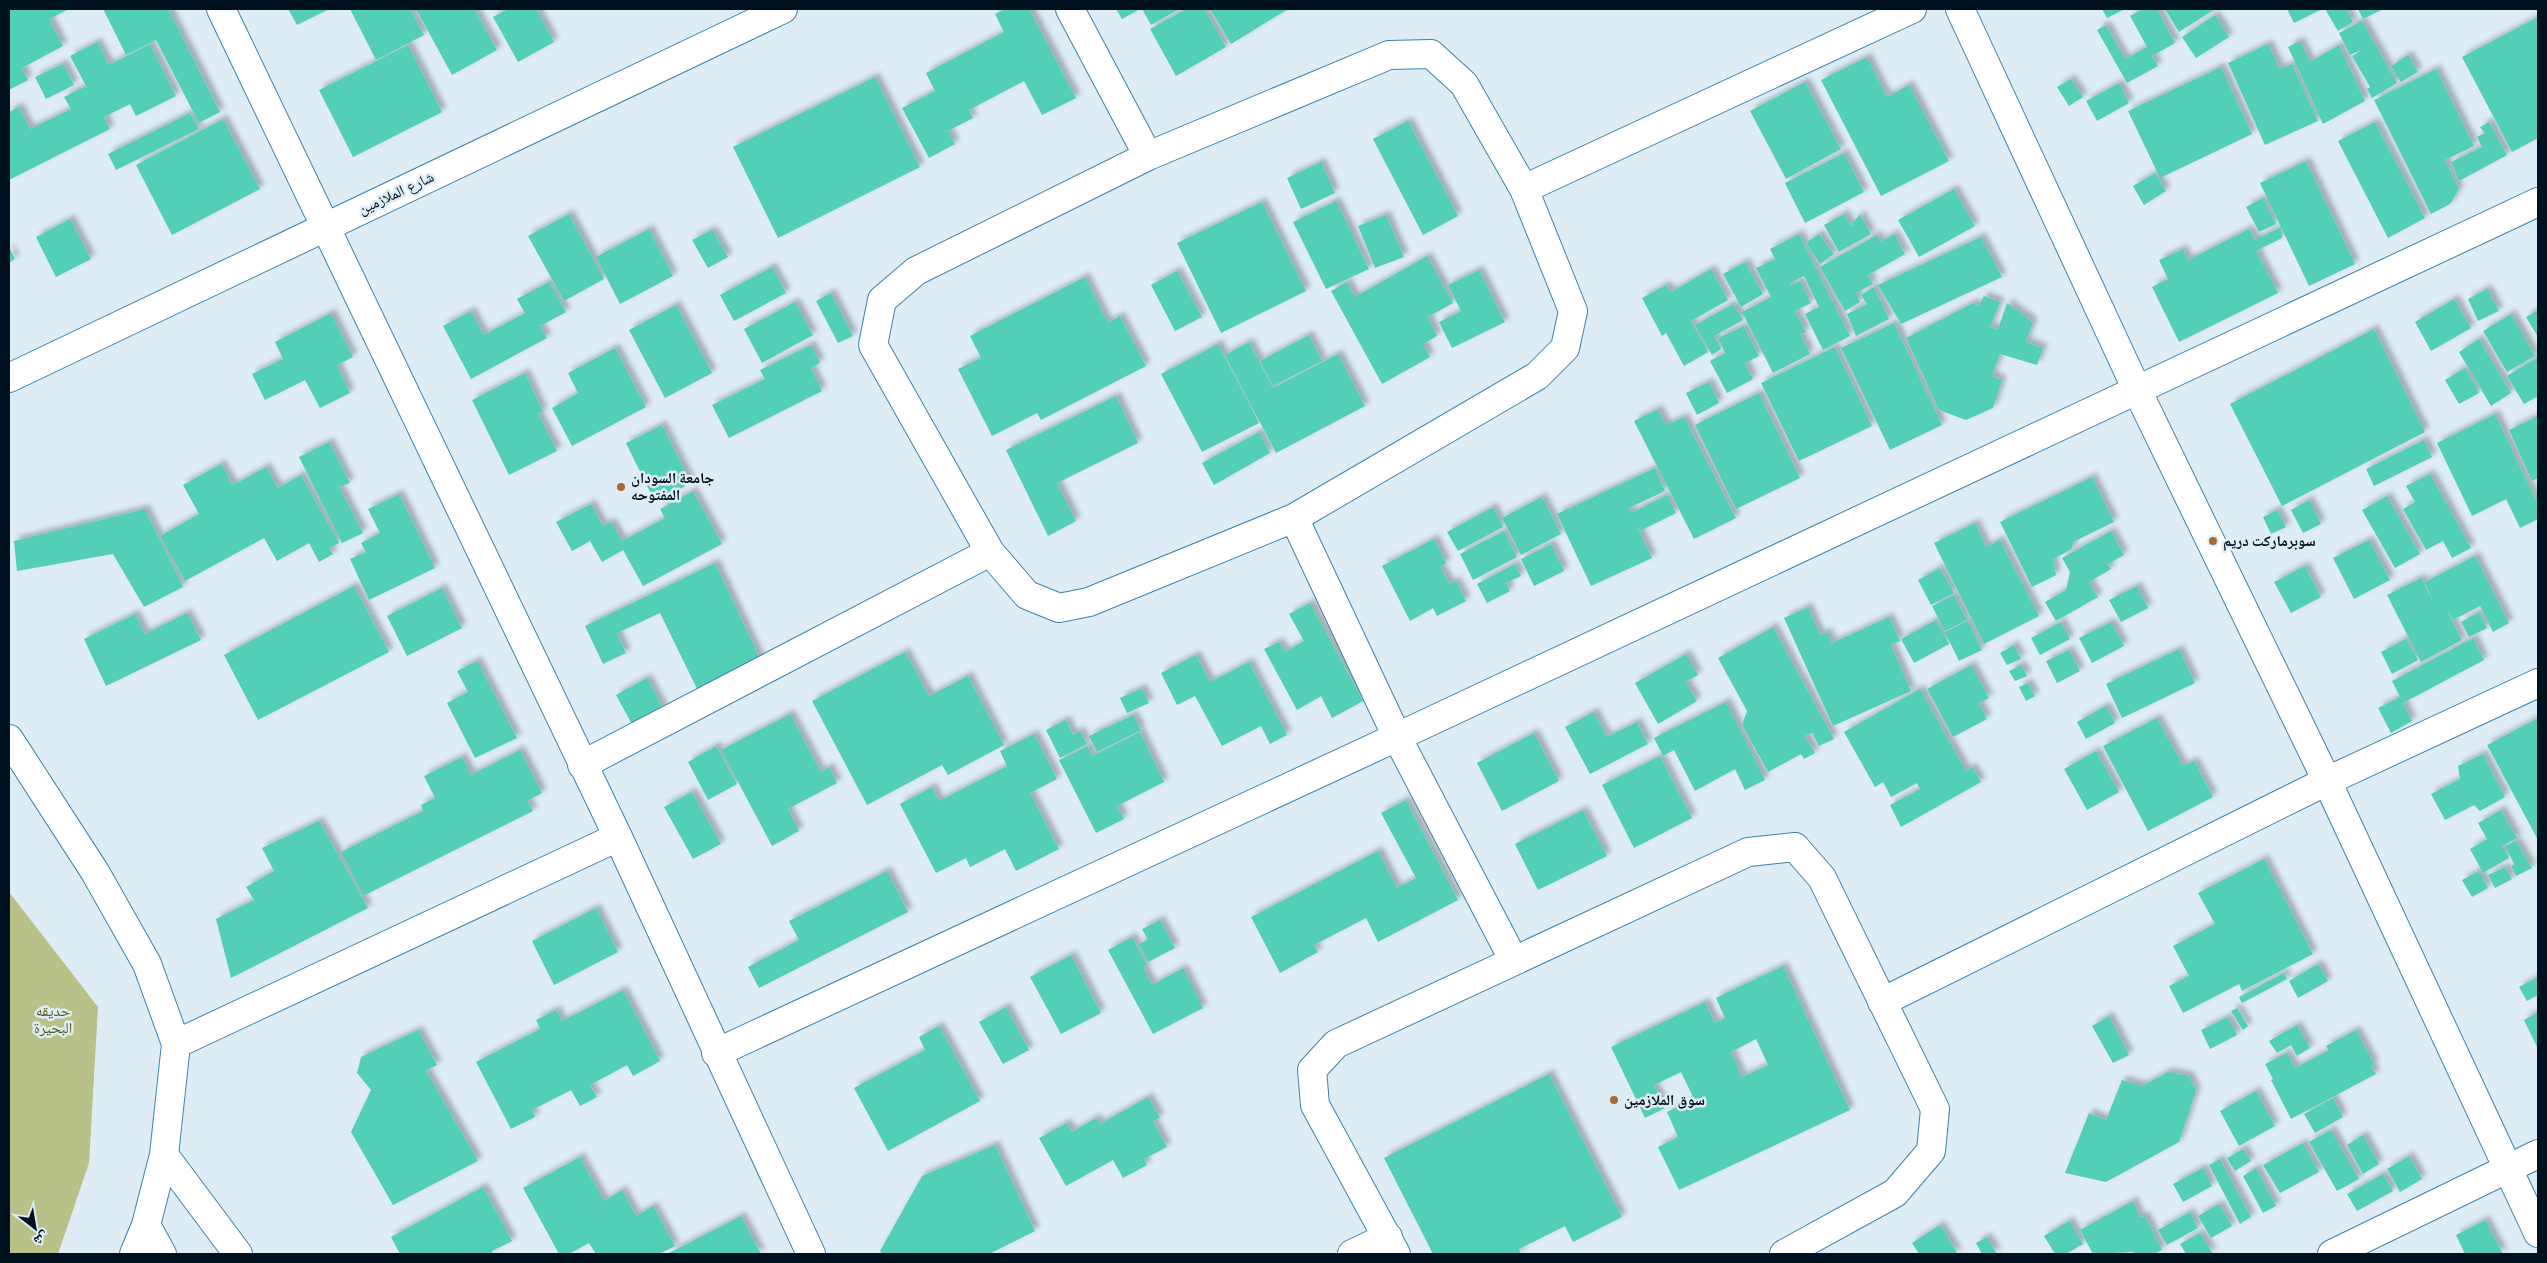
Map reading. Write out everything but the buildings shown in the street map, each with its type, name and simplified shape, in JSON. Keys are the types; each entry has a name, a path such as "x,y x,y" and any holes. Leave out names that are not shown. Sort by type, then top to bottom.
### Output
{"street":[{"path":"221,9 618,837 716,1053 811,1254"},
{"name":"شارع الملازمين","path":"9,378 783,9"},
{"path":"1070,9 1148,156"},
{"path":"1524,189 1912,9"},
{"path":"1960,9 2138,390 2327,781 2538,1233"},
{"path":"1431,54 1464,84 1524,189 1572,311 1565,348 1537,376 1294,518 1090,602 1058,608 1027,595 990,552 873,345 882,300 916,271 1148,156 1389,55 1431,54"},
{"path":"716,1053 1397,737 2538,202"},
{"path":"1294,518 1397,737 1514,961"},
{"path":"582,765 990,552"},
{"path":"1882,1002 2327,781 2538,683"},
{"path":"9,739 95,872 147,964 176,1044 164,1155 146,1225 134,1254"},
{"path":"176,1044 618,837"},
{"path":"1352,1254 1392,1246 1315,1105 1312,1070 1336,1044 1748,852 1795,846 1822,878 1935,1109 1930,1151 1895,1193 1784,1254"},
{"path":"2332,1254 2538,1154"},
{"path":"164,1155 238,1254"},
{"path":"146,1225 162,1254"}],"green space":[{"name":"حديقه البحيرة","path":"9,892 98,1007 89,1163 58,1254 9,1254"}],"place":[{"name":"جامعة السودان المفتوحه","path":"621,487"},
{"name":"سوبرماركت دريم","path":"2213,541"},
{"name":"سوق الملازمين","path":"1614,1100"}]}
